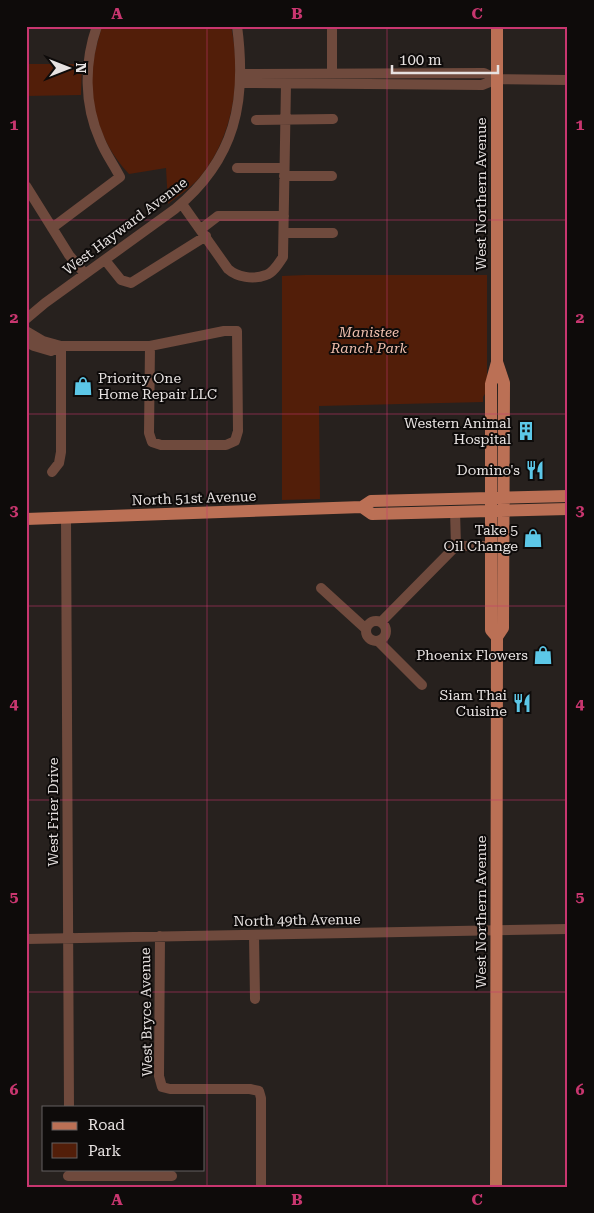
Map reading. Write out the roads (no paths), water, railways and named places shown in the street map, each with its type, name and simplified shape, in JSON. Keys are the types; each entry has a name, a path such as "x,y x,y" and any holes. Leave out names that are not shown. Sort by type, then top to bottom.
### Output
{"main road":[{"name":"West Northern Avenue","path":"497,26 496,362 504,383 497,504 491,546 491,630 497,637"},
{"name":"North 51st Avenue","path":"26,519 362,508 372,514 455,511 568,496"},
{"name":"North 51st Avenue","path":"362,508 371,501 497,504 568,509"},
{"name":"West Northern Avenue","path":"496,1187 497,637 503,628 497,504"}],"street":[{"path":"52,228 120,177 100,140 92,120 88,94 88,55 97,26"},
{"name":"West Hayward Avenue","path":"26,320 85,274 182,204 210,175 236,120 241,78 237,26"},
{"path":"332,26 332,84"},
{"path":"241,78 332,73 484,73 497,79"},
{"path":"423,73 423,85"},
{"path":"241,78 286,84 423,85 482,85 497,79 568,80"},
{"path":"182,204 235,276 267,275 283,258 286,84"},
{"path":"256,120 332,119"},
{"path":"237,168 332,176"},
{"path":"26,186 69,255 85,274"},
{"path":"105,260 121,280 131,283 204,232 218,216 284,216"},
{"path":"284,233 334,233"},
{"path":"26,331 43,341 61,346 150,346 224,331 237,331 238,431 235,441 226,445 161,445 152,442 150,433 150,346"},
{"path":"26,342 51,351 61,346"},
{"path":"52,472 59,463 61,452 61,346"},
{"path":"455,511 456,546"},
{"name":"West Frier Drive","path":"66,517 69,1106"},
{"path":"381,622 456,546 491,546"},
{"path":"321,588 366,628 368,639 378,641 422,685"},
{"path":"366,628 372,621 381,622 386,628 386,634 378,641"},
{"name":"North 49th Avenue","path":"26,939 568,929"},
{"path":"254,935 255,998"},
{"name":"West Bryce Avenue","path":"160,936 159,1076 162,1087 170,1089 250,1089 259,1091 261,1098 261,1187"},
{"path":"68,1187 68,1172 172,1176"}],"place":[{"name":"Priority One Home Repair LLC","path":"83,386"},
{"name":"Western Animal Hospital","path":"526,431"},
{"name":"Domino's","path":"535,470"},
{"name":"Take 5 Oil Change","path":"533,538"},
{"name":"Phoenix Flowers","path":"543,655"},
{"name":"Siam Thai Cuisine","path":"522,703"}],"park label":[{"name":"Manistee Ranch Park","path":"369,340"}]}
